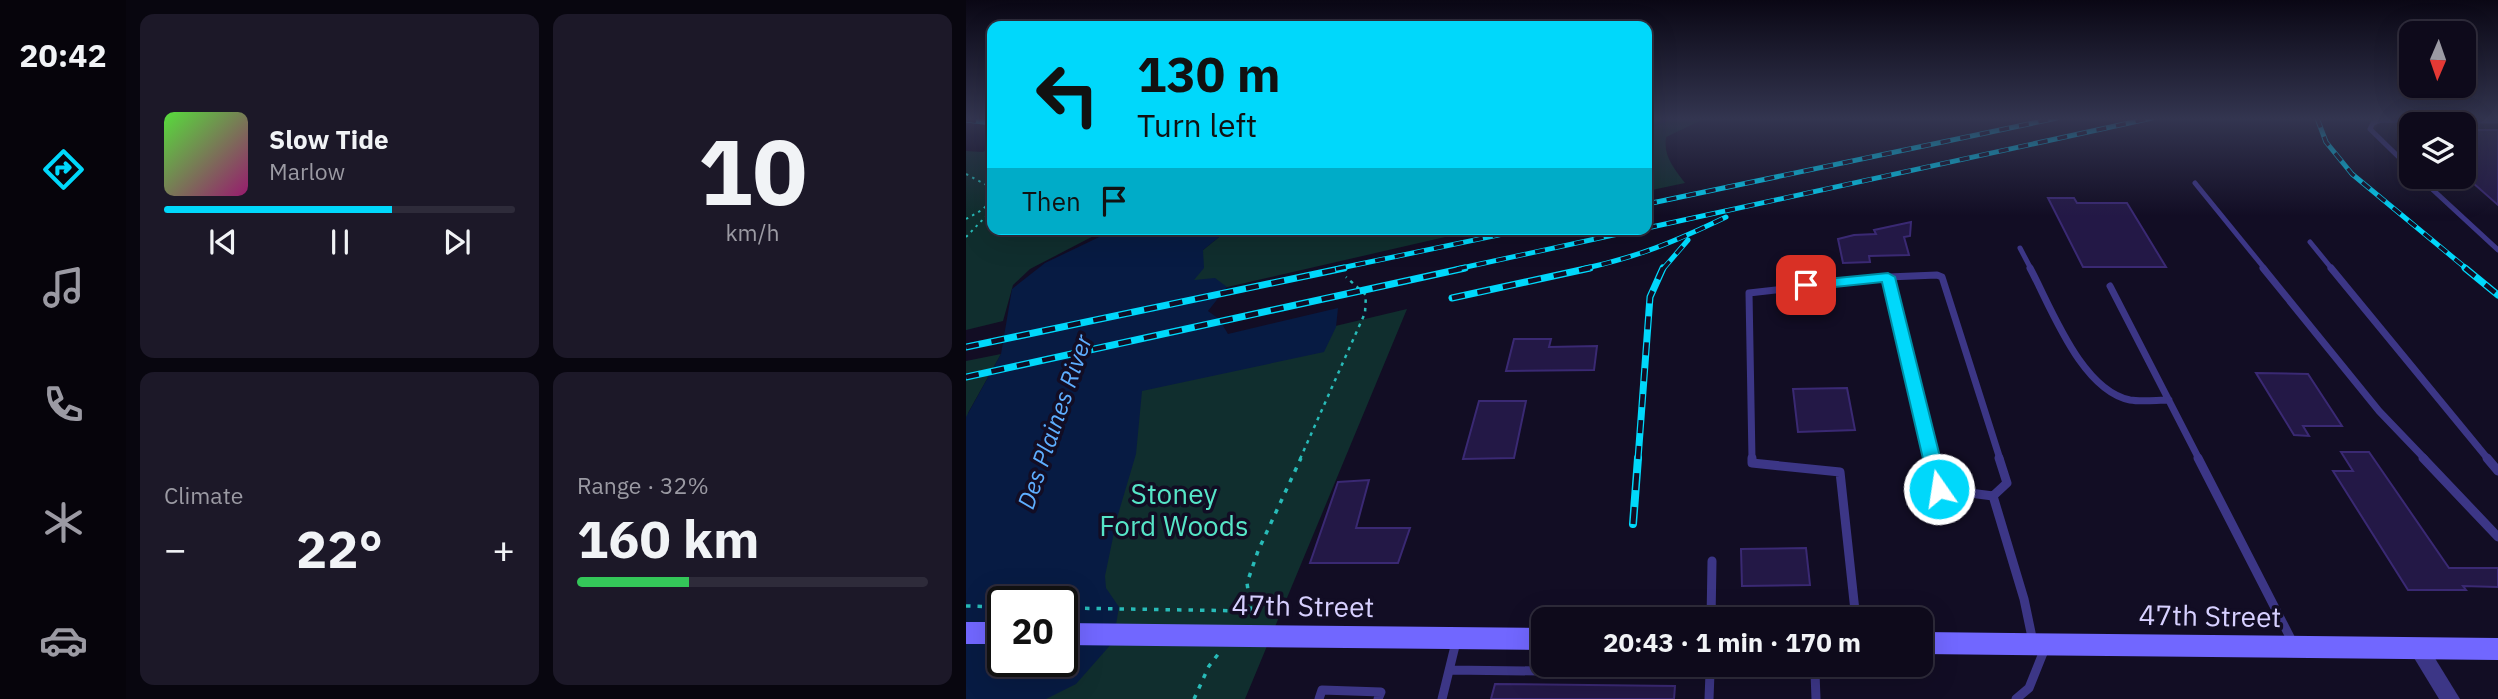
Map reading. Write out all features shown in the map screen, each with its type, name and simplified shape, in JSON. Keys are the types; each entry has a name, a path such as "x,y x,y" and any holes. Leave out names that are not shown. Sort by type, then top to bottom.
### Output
{"main road":[{"path":"966,633 987,633"},
{"name":"47th Street","path":"1078,634 1531,639"},
{"name":"47th Street","path":"1933,643 2498,649"}],"street":[{"path":"2418,648 2450,699"}],"lane":[{"path":"2195,183 2379,411 2498,537"},
{"path":"2431,189 2498,250"},
{"path":"2311,242 2498,471"},
{"path":"2020,248 2079,360 2093,377 2110,391 2130,400 2169,400"},
{"path":"1888,277 1939,489 1993,496"},
{"path":"1855,607 1840,472 1752,463 1748,295 1751,291 1888,277 1942,277 2007,483 1993,496"},
{"path":"2110,286 2295,647"},
{"path":"1993,496 2040,644 2029,688 2016,699"},
{"path":"1711,607 1712,561"},
{"path":"1442,699 1457,638"},
{"path":"1450,670 1531,670"},
{"path":"1709,699 1710,677"},
{"path":"1815,677 1816,699"},
{"path":"1319,699 1322,690 1381,692 1378,699"}],"path":[{"path":"966,174 987,184"},
{"path":"966,219 987,205"},
{"path":"982,210 987,210"},
{"path":"966,237 987,215"},
{"path":"1078,608 1251,611 1247,583 1258,551 1344,365 1367,305 1366,295 1346,277"},
{"path":"966,606 987,607"},
{"path":"1194,699 1209,666"}],"green space":[{"path":"966,151 987,151 987,235 1095,235 1030,269 1013,285 1003,321 966,330"},
{"path":"1652,151 1667,151 1673,167 1685,183 1652,190"},
{"path":"1222,235 1454,235 1184,297 1203,250"},
{"name":"Stoney Ford Woods","path":"1407,309 1245,699 966,699 966,361 1001,354 968,413"}],"water":[{"name":"Des Plaines River","path":"1103,235 1222,235 1203,250 1204,268 1194,280 1215,278 1227,287 1208,311 1219,319 1228,334 1338,308 1336,327 1324,352 1142,391 1136,454 1117,518 1105,576 1106,588 1119,607 1113,642 1076,684 1046,699 966,699 966,417 1001,354 1012,289 1045,263"}],"building":[{"path":"2476,151 2498,151 2498,205 2476,186"},
{"path":"2048,198 2074,198 2077,203 2127,203 2166,267 2083,267"},
{"path":"1911,222 1910,236 1904,237 1909,255 1869,256 1870,262 1843,263 1838,239 1876,234 1874,230"},
{"path":"1514,339 1551,339 1549,347 1597,346 1594,370 1506,371"},
{"path":"2256,373 2308,374 2342,426 2303,426 2309,436 2294,435"},
{"path":"1847,388 1855,430 1798,432 1793,389"},
{"path":"1479,401 1526,401 1514,458 1463,459"},
{"path":"2341,452 2369,452 2449,568 2498,568 2498,587 2463,586 2466,590 2408,590 2333,471 2353,471"},
{"path":"1369,480 1356,528 1410,528 1398,563 1310,563 1338,482"},
{"path":"1806,548 1810,585 1742,586 1741,549"},
{"path":"1495,684 1675,686 1674,699 1491,699"}],"railway":[{"path":"1652,203 1901,151"},
{"path":"1652,227 2002,151"},
{"path":"2333,151 2352,174 2467,269"},
{"path":"1582,269 1656,248 1726,217"},
{"path":"1336,269 1498,235"},
{"path":"1457,269 1613,235"},
{"path":"1663,269 1688,240"},
{"path":"966,347 1344,268"},
{"path":"966,377 1465,268"},
{"path":"1452,298 1590,268"},
{"path":"1638,459 1650,297 1663,268"},
{"path":"2465,268 2498,295"},
{"path":"1633,524 1638,458"}],"route":[{"path":"1806,285 1888,277 1939,489"}]}
